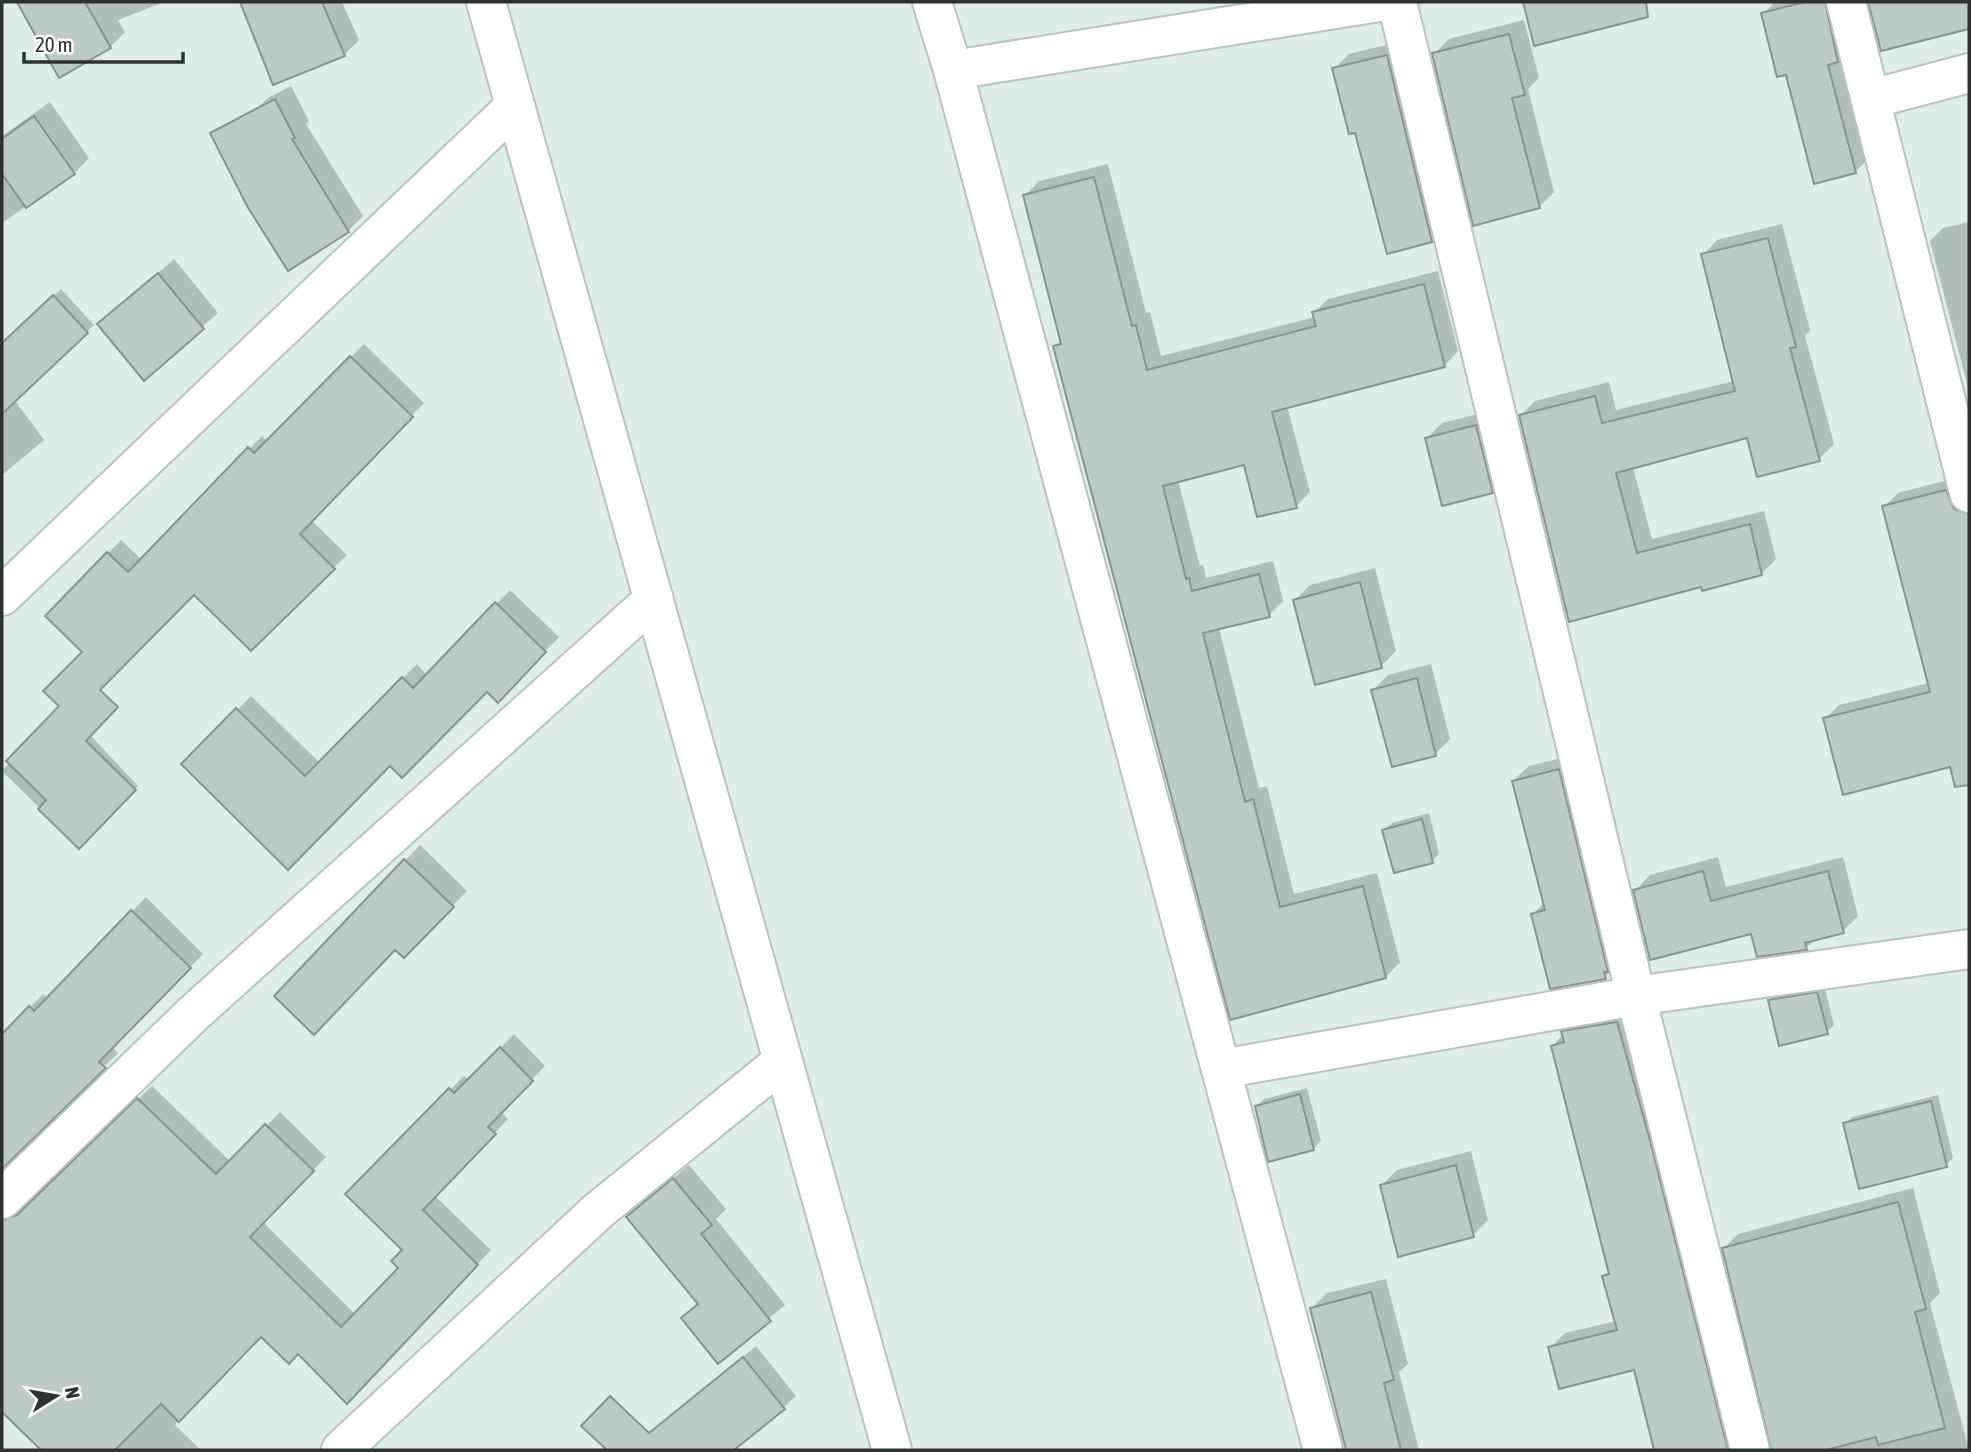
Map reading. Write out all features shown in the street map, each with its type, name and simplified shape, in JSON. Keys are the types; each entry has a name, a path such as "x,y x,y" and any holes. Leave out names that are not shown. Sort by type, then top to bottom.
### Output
{"street":[{"path":"486,2 892,1450"},
{"path":"932,2 953,70 1323,1450"},
{"path":"953,70 1379,2"},
{"path":"1397,2 1636,996 1750,1450"},
{"path":"1846,2 1969,493"},
{"path":"1871,99 1969,73"},
{"path":"2,596 515,106"},
{"path":"2,1199 194,1013 654,599"},
{"path":"1221,1069 1636,996 1969,949"},
{"path":"341,1450 598,1211 783,1061"}],"building":[{"path":"17,2 85,2 111,48 59,78"},
{"path":"240,2 322,2 345,56 273,85"},
{"path":"1523,2 1646,2 1648,17 1534,46"},
{"path":"1805,2 1825,2 1838,62 1828,65 1856,173 1814,184 1786,75 1777,77 1761,13"},
{"path":"1868,2 1969,2 1969,29 1881,51"},
{"path":"1509,34 1525,95 1512,98 1540,208 1473,226 1432,53"},
{"path":"1387,55 1432,242 1387,254 1355,133 1349,134 1332,68"},
{"path":"275,99 295,138 292,139 349,232 288,271 247,206 210,133"},
{"path":"34,116 75,174 26,208 2,174 2,139"},
{"path":"1094,177 1132,326 1136,325 1147,370 1316,326 1312,312 1424,284 1445,367 1272,412 1297,508 1257,517 1244,465 1163,486 1186,579 1189,578 1192,591 1259,574 1270,617 1203,633 1245,802 1253,799 1280,907 1363,886 1386,978 1230,1020 1053,346 1061,344 1023,195"},
{"path":"1768,238 1796,347 1790,348 1820,461 1757,477 1747,438 1616,473 1637,553 1750,524 1762,575 1702,591 1701,587 1569,622 1519,415 1595,396 1602,423 1735,391 1701,254"},
{"path":"158,273 204,329 144,381 97,324"},
{"path":"53,295 88,333 2,414 2,343"},
{"path":"350,356 413,417 300,534 335,569 251,651 194,595 100,690 118,707 86,741 136,790 79,849 38,809 46,800 6,761 59,706 43,691 82,652 45,616 107,552 128,572 248,447 254,453"},
{"path":"1476,425 1493,493 1442,506 1425,438"},
{"path":"1946,490 1954,509 1969,514 1969,785 1955,787 1950,767 1843,795 1823,718 1930,692 1882,506"},
{"path":"1360,582 1382,668 1315,685 1293,600"},
{"path":"495,602 546,652 498,703 487,692 402,778 390,766 288,870 181,764 236,708 305,776 402,677 413,688"},
{"path":"1417,678 1436,756 1392,767 1371,690"},
{"path":"1559,769 1608,972 1604,972 1606,979 1550,989 1531,914 1545,910 1512,781"},
{"path":"1422,819 1433,863 1394,873 1382,830"},
{"path":"404,859 454,907 404,958 395,950 314,1035 274,996"},
{"path":"1703,871 1711,901 1828,871 1844,933 1805,943 1807,950 1757,957 1751,934 1650,960 1633,890"},
{"path":"131,910 191,968 99,1062 106,1068 2,1169 2,1034 29,1006 34,1011"},
{"path":"1817,992 1828,1034 1779,1046 1768,1000"},
{"path":"1617,1022 1651,1144 1728,1450 1654,1450 1634,1370 1559,1389 1548,1347 1617,1330 1602,1276 1609,1274 1551,1046 1564,1042 1561,1031"},
{"path":"500,1047 533,1081 488,1127 496,1134 423,1210 478,1265 347,1404 298,1354 289,1364 261,1337 179,1422 161,1404 115,1450 41,1450 2,1412 2,1220 17,1215 137,1098 216,1174 265,1124 314,1171 250,1237 341,1327 398,1268 391,1261 402,1250 345,1194 449,1088 454,1093"},
{"path":"1300,1094 1314,1150 1268,1162 1255,1106"},
{"path":"1931,1101 1947,1167 1859,1189 1843,1123"},
{"path":"1456,1165 1474,1237 1398,1257 1380,1185"},
{"path":"673,1178 712,1225 701,1234 771,1321 718,1364 681,1318 698,1304 626,1217"},
{"path":"1898,1202 1926,1309 1915,1312 1945,1428 1878,1445 1876,1437 1826,1450 1771,1450 1722,1248"},
{"path":"1371,1292 1394,1380 1384,1383 1401,1450 1346,1450 1310,1308"},
{"path":"743,1357 785,1409 734,1450 607,1450 581,1426 610,1396 649,1433"}]}
